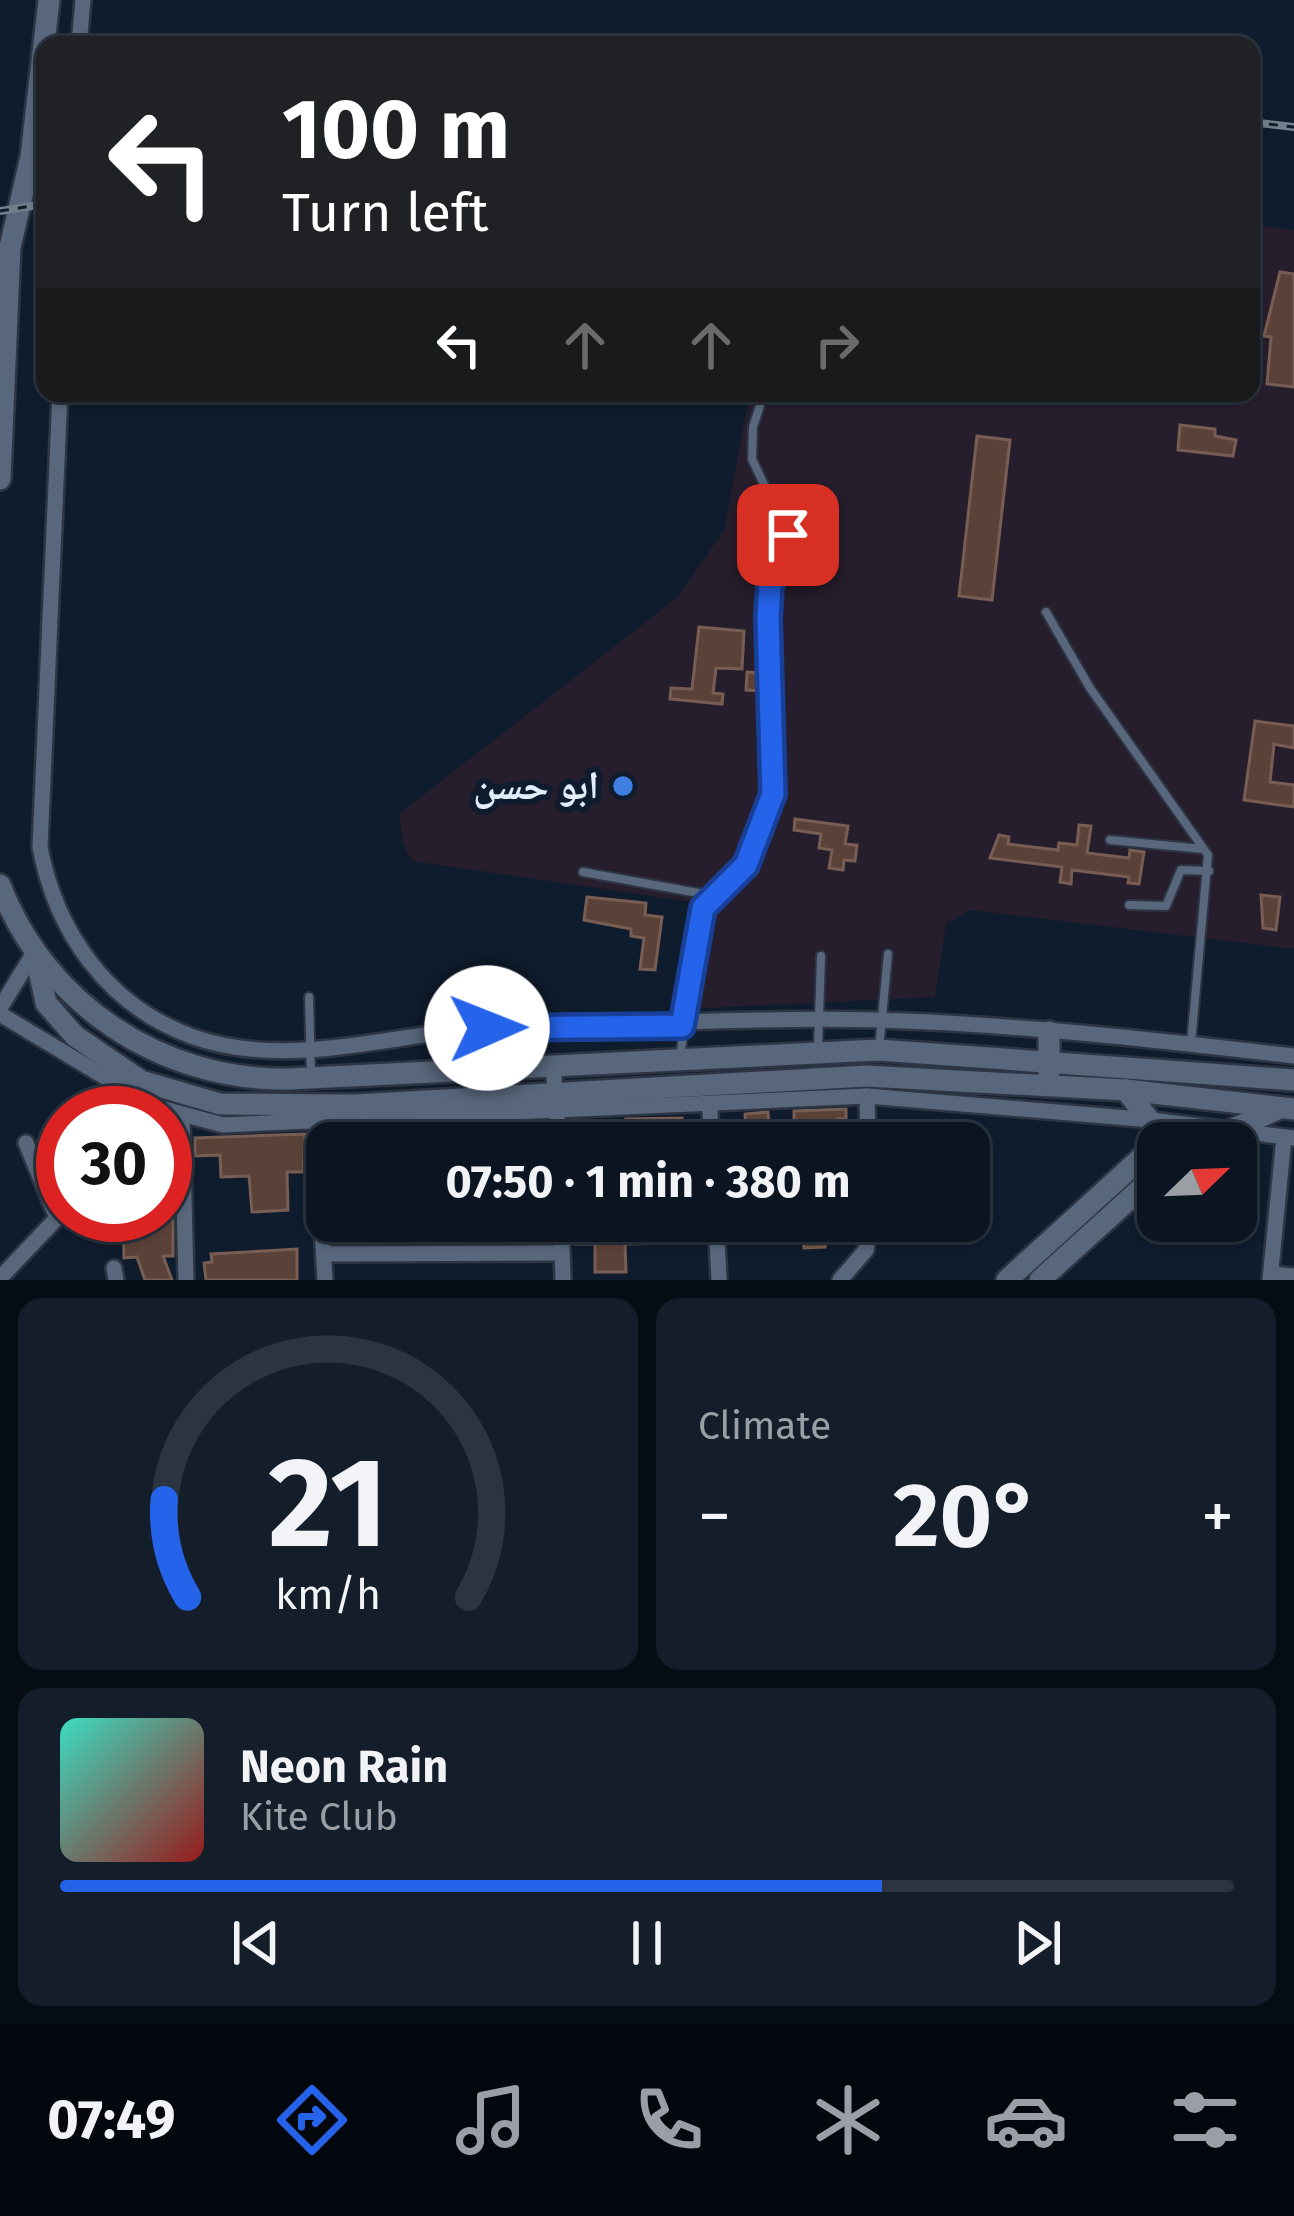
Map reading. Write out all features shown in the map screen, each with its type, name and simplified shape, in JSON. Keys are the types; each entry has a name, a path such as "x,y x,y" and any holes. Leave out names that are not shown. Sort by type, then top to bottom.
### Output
{"main road":[{"path":"45,36 49,0"},
{"path":"0,478 5,237 31,157 36,113"},
{"path":"0,885 35,951 93,1013 146,1048 226,1075 311,1078 878,1050 1294,1080"},
{"path":"35,951 41,991 53,1014 112,1064 141,1081 220,1103 356,1113 699,1100 866,1076 1126,1090 1287,1108"},
{"path":"1049,1032 1049,1086"},
{"path":"685,1058 699,1100"},
{"path":"353,1075 356,1113"},
{"path":"1053,1275 1073,1235 1152,1148 1152,1120 1126,1090"},
{"path":"1253,1122 1287,1108"},
{"path":"1007,1280 1137,1188"}],"street":[{"path":"80,36 83,0"},
{"path":"61,402 38,818 54,901 98,973 164,1024 244,1049 310,1048 487,1028 881,1021 1294,1056"},
{"path":"35,951 0,1011 116,1086"},
{"path":"554,1064 558,1122"},
{"path":"866,1096 867,1122"},
{"path":"706,1122 699,1100 866,1096 1168,1122"},
{"path":"323,1122 356,1113"},
{"path":"192,1118 250,1128 306,1125"},
{"path":"1257,1133 1289,1138 1271,1277 1294,1276"},
{"path":"3,1275 58,1218 26,1143"},
{"path":"185,1242 186,1280"},
{"path":"323,1242 325,1280"},
{"path":"562,1242 563,1280"},
{"path":"717,1242 719,1280"},
{"path":"840,1280 866,1250 867,1242"},
{"path":"324,1254 562,1252"}],"lane":[{"path":"685,1058 682,1026 703,908 746,865 773,794 769,602 788,535 752,459 753,427 761,402"},
{"path":"1046,612 1090,688 1204,850 1209,871 1190,1044"},
{"path":"1110,840 1204,850"},
{"path":"1129,905 1166,906 1181,869 1209,871"},
{"path":"583,872 715,896"},
{"path":"878,1050 888,954"},
{"path":"818,1051 820,956"},
{"path":"309,997 311,1078"}],"shaded area":[{"path":"1260,226 1294,230 1294,949 971,910 946,924 935,997 682,1009 699,903 412,861 403,844 399,814 678,597 724,530 748,402 1260,402"}],"building":[{"path":"1280,272 1294,274 1294,387 1267,384 1271,337 1264,336"},
{"path":"1180,425 1215,429 1215,436 1236,440 1233,456 1178,450"},
{"path":"977,436 1010,440 992,600 959,596"},
{"path":"699,627 744,631 742,669 716,668 713,693 723,694 722,704 670,699 671,688 692,689"},
{"path":"747,672 761,673 762,691 746,690"},
{"path":"1255,721 1294,726 1294,748 1274,744 1270,782 1294,785 1294,807 1244,800"},
{"path":"795,819 848,826 845,844 857,845 855,861 844,860 843,870 829,868 832,850 819,848 821,834 794,830"},
{"path":"1079,825 1091,826 1087,853 1129,858 1130,850 1144,852 1139,884 1128,883 1129,877 1072,870 1071,884 1060,882 1062,867 990,858 999,835 1009,837 1008,844 1058,850 1059,843 1077,845"},
{"path":"1261,895 1280,897 1276,930 1263,928"},
{"path":"587,897 646,903 645,915 662,917 655,970 640,969 644,938 631,936 631,929 584,920"},
{"path":"846,1109 846,1119 794,1122 794,1111"},
{"path":"768,1112 769,1122 746,1122 745,1114"},
{"path":"682,1118 682,1122 626,1122"},
{"path":"305,1134 303,1172 287,1172 288,1210 252,1212 249,1176 221,1177 220,1155 195,1156 195,1138"},
{"path":"124,1242 173,1242 173,1256 163,1256 172,1280 145,1280 137,1257 124,1258"},
{"path":"804,1242 825,1242 825,1247 804,1248"},
{"path":"671,1243 625,1244 626,1272 595,1272 595,1244 575,1244"},
{"path":"297,1249 297,1280 206,1280 204,1263 212,1262 211,1254"}],"railway":[{"path":"1260,123 1294,127"},
{"path":"0,211 36,205"}],"place":[{"name":"ابو حسن","path":"623,786"}],"route":[{"path":"487,1028 682,1026 703,908 746,865 765,826 773,794 776,755 768,618 770,586 788,535"}]}
